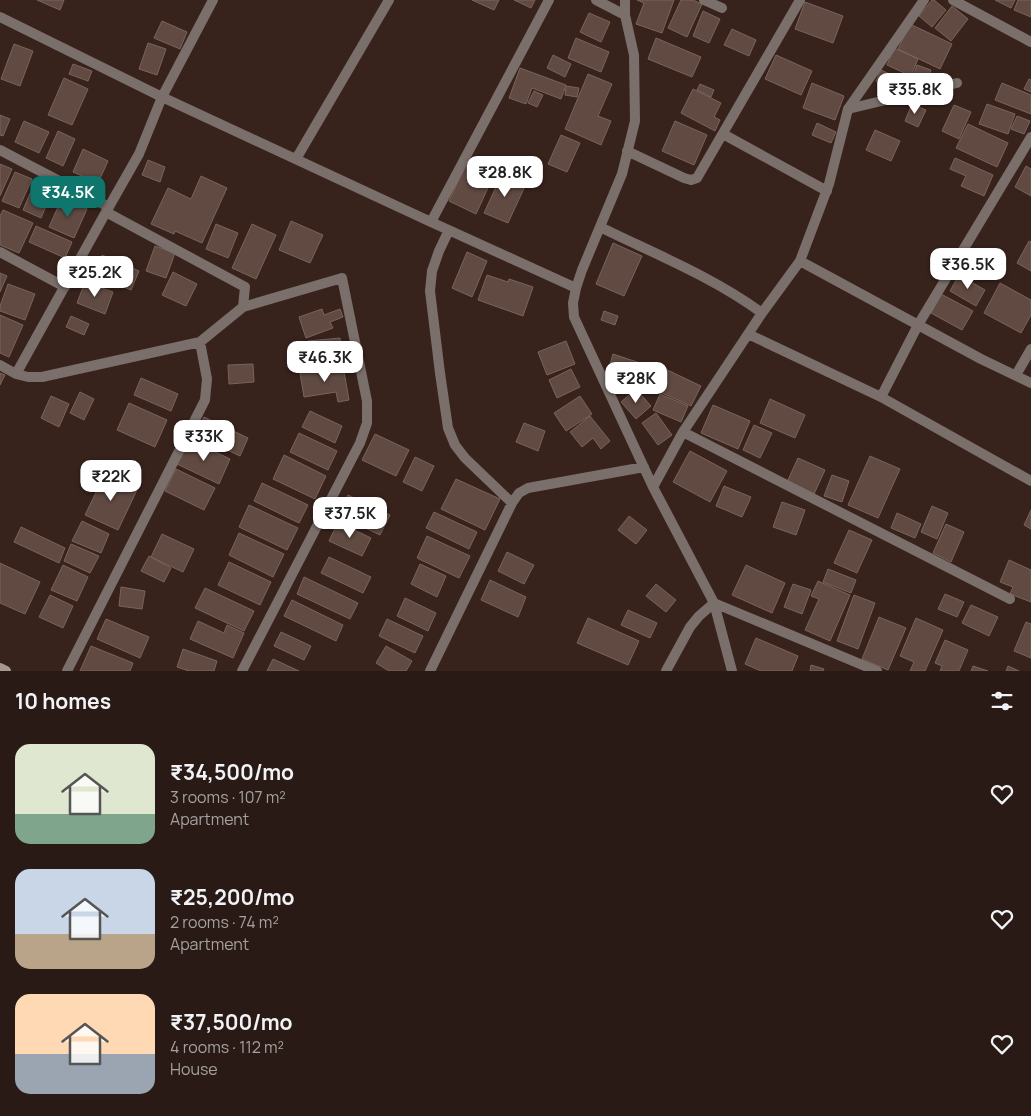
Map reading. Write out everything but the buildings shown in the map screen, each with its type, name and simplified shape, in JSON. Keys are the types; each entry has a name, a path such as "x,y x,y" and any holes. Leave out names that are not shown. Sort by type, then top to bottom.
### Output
{"main road":[{"path":"0,668 6,671"}],"street":[{"path":"16,374 139,154 162,97 213,0"},
{"path":"296,159 389,0"},
{"path":"431,222 549,0"},
{"path":"596,0 625,15"},
{"path":"625,0 625,15 634,55 635,121 622,174 576,288 573,303 574,317 653,487 714,603 732,671"},
{"path":"704,0 722,8"},
{"path":"627,151 691,180 697,178 800,0"},
{"path":"653,487 683,432 762,313 800,261 827,191 848,109 924,0"},
{"path":"954,0 1031,42"},
{"path":"0,17 162,97 576,288"},
{"path":"848,109 957,83"},
{"path":"723,134 827,191"},
{"path":"881,397 918,324 1031,137"},
{"path":"0,150 245,287 243,306"},
{"path":"600,227 712,282 762,313"},
{"path":"449,230 439,250 432,271 430,291 448,428 455,445 465,458 512,503"},
{"path":"0,252 65,287"},
{"path":"800,261 982,359 1031,383"},
{"path":"0,365 16,374 28,377 42,377 200,342 243,306 342,278 367,401 368,423 360,444 242,671"},
{"path":"748,334 881,397 1031,481"},
{"path":"67,671 205,400 207,379 200,342"},
{"path":"1016,375 1031,349"},
{"path":"683,432 1010,599"},
{"path":"430,671 512,503 519,493 528,488 644,468"},
{"path":"666,671 677,648 690,628 699,616 714,603"},
{"path":"714,603 877,671"}]}
